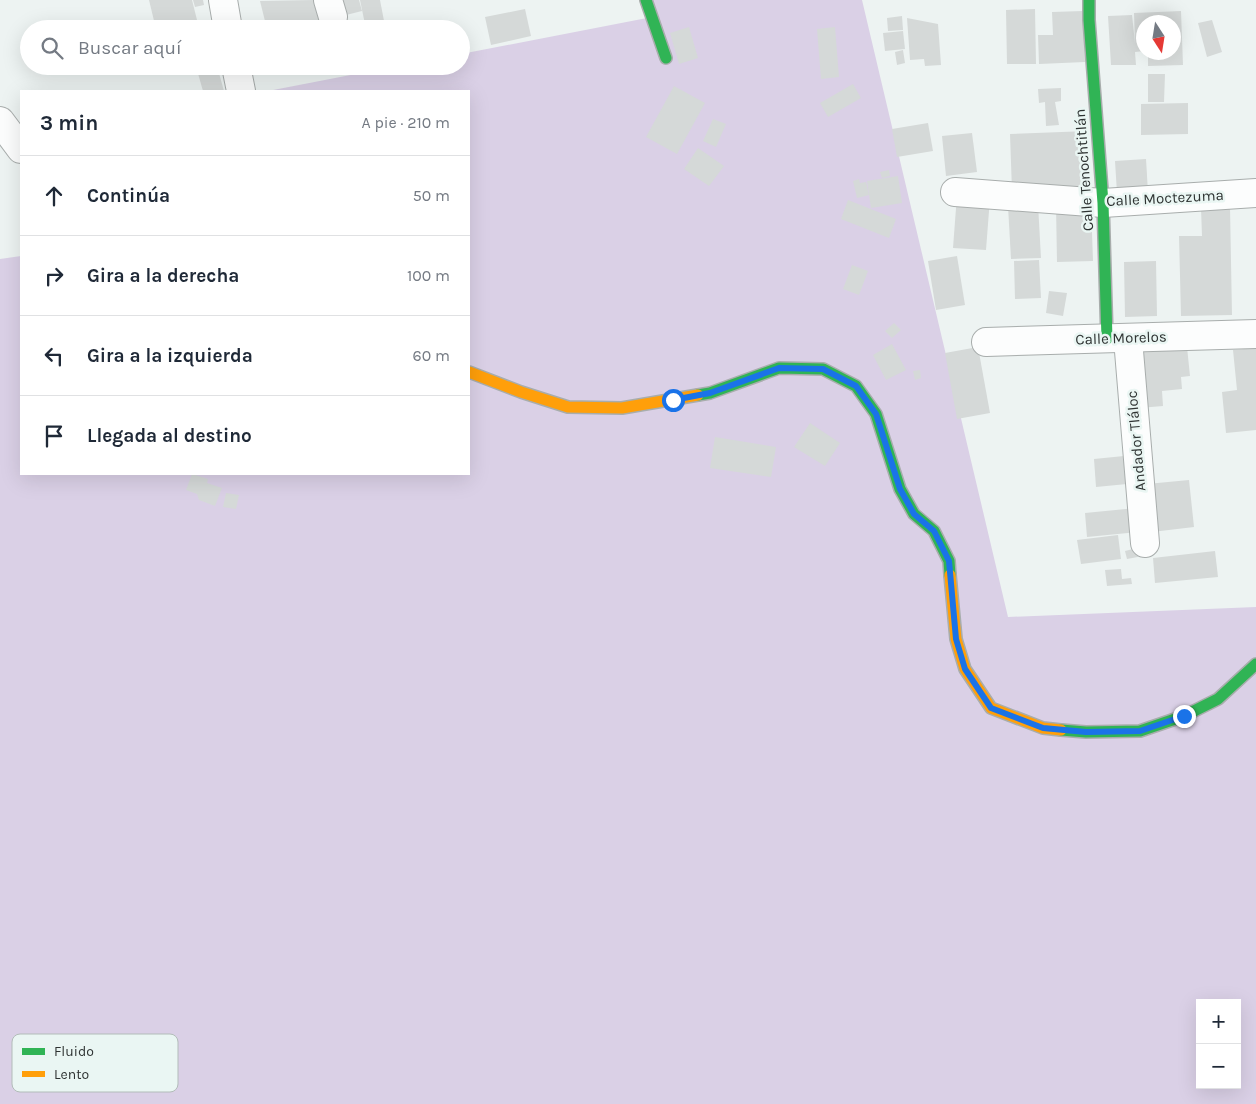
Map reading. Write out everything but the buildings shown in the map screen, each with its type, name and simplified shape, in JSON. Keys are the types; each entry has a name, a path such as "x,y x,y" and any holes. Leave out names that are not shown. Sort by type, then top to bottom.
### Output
{"street":[{"path":"223,0 226,20"},
{"path":"646,0 666,58"},
{"name":"Calle Tenochtitlán","path":"1089,0 1103,203 1117,339"},
{"path":"237,75 240,90"},
{"path":"0,121 20,148"},
{"name":"Calle Moctezuma","path":"955,192 1103,203 1256,193"},
{"name":"Calle Morelos","path":"986,342 1256,334"},
{"name":"Andador Tláloc","path":"1117,339 1144,543"},
{"path":"470,372 521,392 568,407 622,408 710,393 779,368 823,369 856,386 876,414 900,489 914,514 934,531 949,561 956,639 965,669 991,708 1043,728 1086,732 1140,731 1184,716 1218,699 1256,664"}],"shaded area":[{"path":"647,0 862,0 1008,617 1256,607 1256,1104 0,1104 0,259 20,256 20,475 470,475 470,90 273,90 351,75 470,75 470,52 647,18"}],"traffic: fast":[{"path":"646,0 666,58"},
{"path":"1089,0 1103,203 1107,339"},
{"path":"698,395 710,393 779,368 823,369 856,386 876,414 900,489 914,514 934,531 949,561 950,575"},
{"path":"1061,730 1086,732 1140,731 1184,716 1218,699 1256,664"}],"traffic: slow":[{"path":"470,372 521,392 568,407 622,408 698,395"},
{"path":"950,575 956,639 965,669 991,708 1043,728 1061,730"}],"route":[{"path":"673,400 710,393 779,368 823,369 856,386 876,414 900,489 914,514 934,531 949,561 956,639 965,669 991,708 1043,728 1086,732 1140,731 1184,716"}]}
